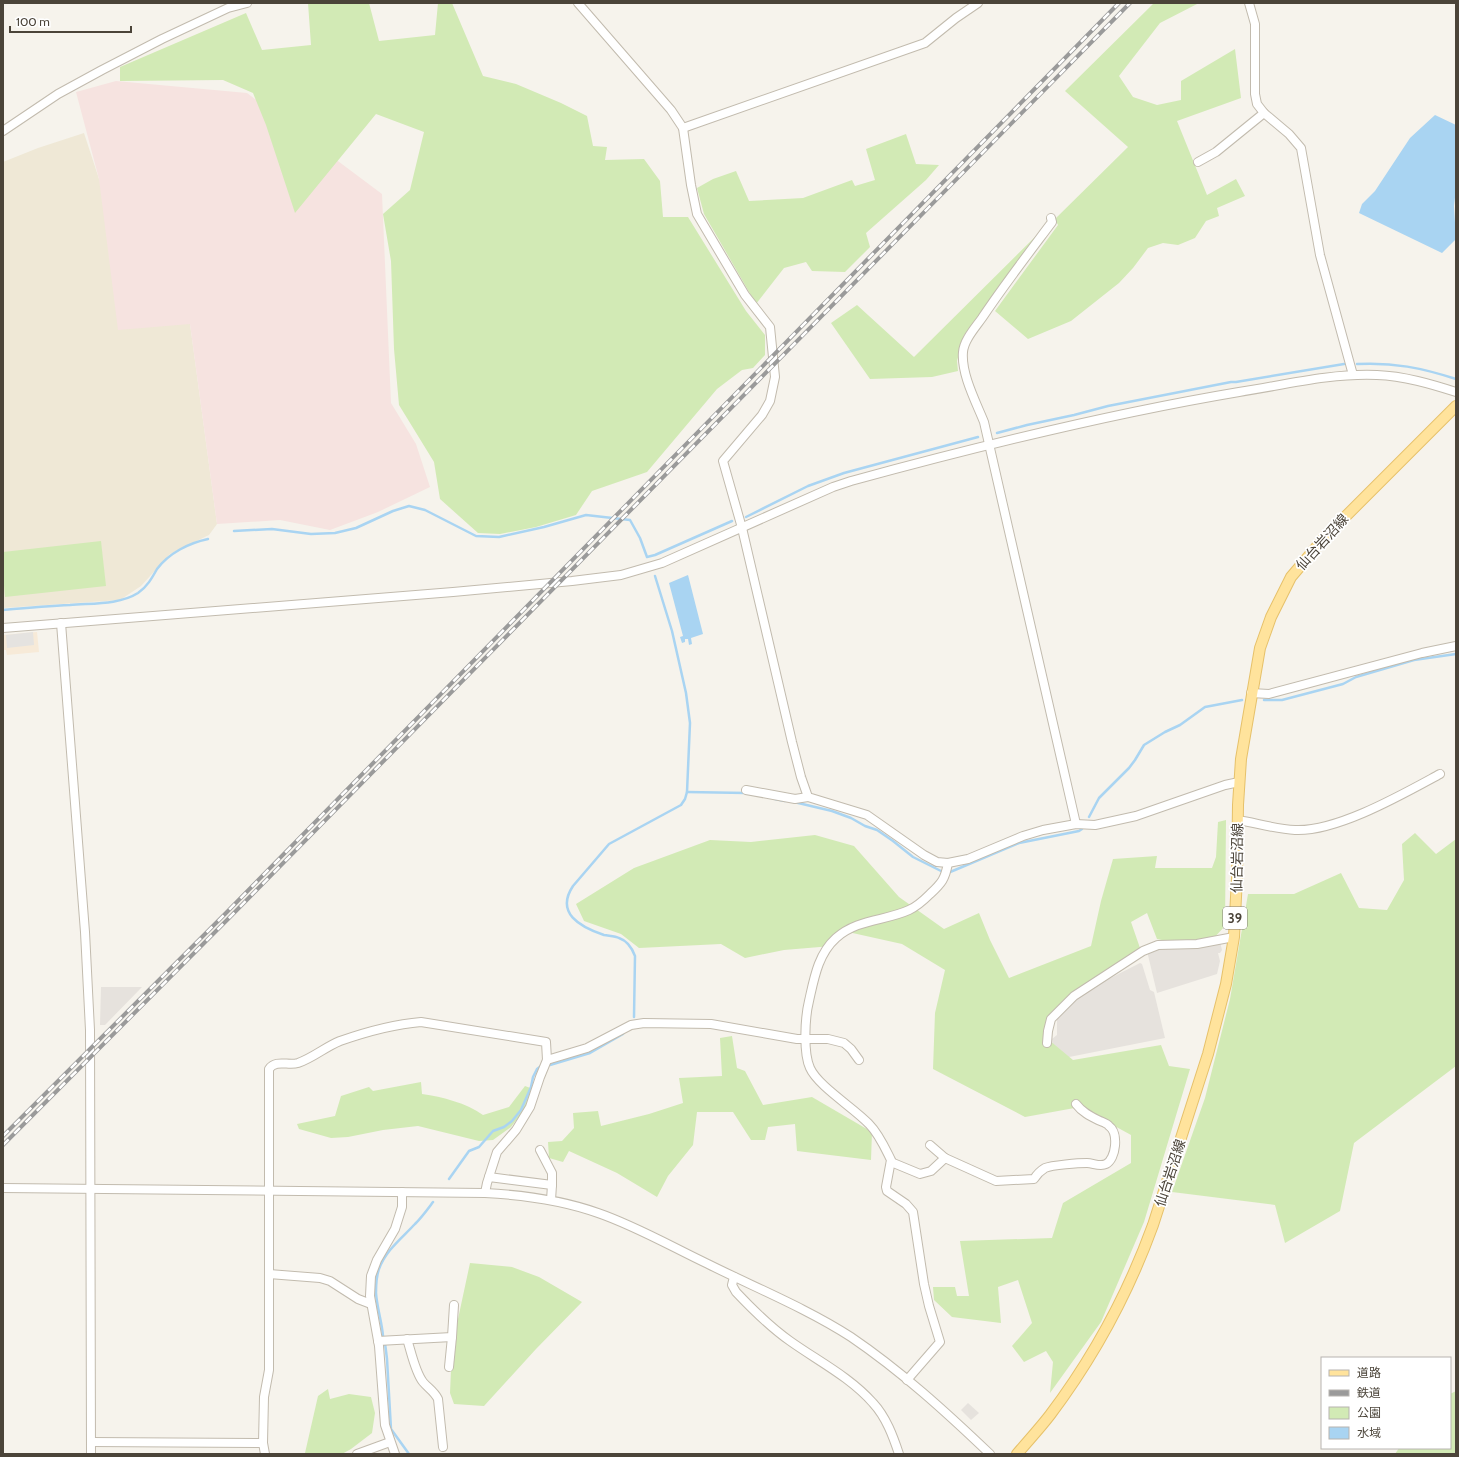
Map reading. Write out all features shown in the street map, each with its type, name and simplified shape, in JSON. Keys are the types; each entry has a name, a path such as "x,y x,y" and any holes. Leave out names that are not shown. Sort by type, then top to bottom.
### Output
{"main road":[{"name":"仙台岩沼線","path":"1016,1454 1050,1415 1072,1383 1119,1304 1143,1252 1171,1171 1208,1054 1226,984 1234,937 1241,759 1260,648 1271,617 1291,577 1325,537 1456,406"}],"street":[{"path":"3,131 58,94 102,70 162,39 228,8 247,3"},
{"path":"578,3 670,110 683,128 691,185 697,214 745,296 770,327 776,377 770,401 762,415 723,461 742,528 792,742 808,797"},
{"path":"683,128 925,44 956,18 978,3"},
{"path":"1249,3 1255,24 1256,104 1264,113 1289,134 1301,148 1320,255 1353,375"},
{"path":"1198,162 1216,152 1264,113"},
{"path":"1051,218 1052,222 986,312 966,342 963,350 963,366 984,422 1076,824"},
{"path":"3,628 185,615 568,582 621,575 662,563 833,487 883,472 1087,421 1157,406 1353,375 1379,375 1402,378 1456,392"},
{"path":"60,623 85,932 90,1030 91,1454"},
{"path":"1252,693 1269,694 1422,653 1456,646"},
{"path":"1238,820 1295,830 1320,827 1340,822 1390,800 1440,774"},
{"path":"907,1380 940,1342 929,1306 913,1212 906,1204 889,1194 886,1190 891,1160 870,1125 857,1112 820,1082 810,1067 805,1040 808,1006 817,970 824,954 835,939 846,931 866,922 908,911 920,904 941,883 947,869 968,859 1036,832 1076,824 1095,825 1136,816 1225,785 1239,782"},
{"path":"746,790 795,799 808,797 867,815 924,855 947,869"},
{"path":"1047,1043 1051,1019 1074,996 1143,951 1158,945 1197,944 1234,937"},
{"path":"265,1454 263,1442 264,1397 269,1370 270,1069 277,1064 297,1063 340,1042 388,1028 421,1022 546,1042 547,1060 530,1107 516,1130 497,1152 485,1193"},
{"path":"547,1060 587,1048 634,1024 644,1023 711,1024 797,1039 828,1039 844,1043 859,1060"},
{"path":"930,1145 944,1158 996,1181 1034,1179 1038,1172 1053,1166 1087,1163 1104,1165 1109,1162 1114,1150 1116,1142 1114,1133 1110,1126 1082,1111 1076,1104"},
{"path":"540,1150 552,1173 551,1200"},
{"path":"891,1162 920,1174 931,1171 944,1158"},
{"path":"489,1177 552,1184"},
{"path":"3,1188 485,1193 535,1197 567,1203 598,1213 634,1228 816,1317 850,1337 907,1380 947,1413 990,1454"},
{"path":"395,1454 385,1425 378,1341 372,1304 371,1276 377,1260 395,1229 402,1207 402,1192"},
{"path":"269,1274 320,1278 330,1281 358,1299 372,1304"},
{"path":"734,1277 732,1285 736,1292 765,1321 790,1341 840,1374 874,1403 894,1439 899,1454"},
{"path":"449,1367 454,1305"},
{"path":"378,1341 452,1337"},
{"path":"407,1339 419,1377 423,1383 436,1394 438,1399 443,1447"},
{"path":"91,1442 263,1442"},
{"path":"357,1454 390,1442"}],"shaded area":[{"path":"116,81 247,93 382,194 391,403 416,444 430,487 378,512 330,530 280,520 217,524 190,324 118,330 99,179 76,92"},
{"path":"84,133 99,179 190,324 217,524 209,535 170,554 141,586 120,600 3,608 3,162 38,148"},
{"path":"33,632 34,645 7,648 6,635"},
{"path":"37,632 39,652 7,655 6,650 3,650 3,635"},
{"path":"1220,942 1222,950 1218,953 1220,961 1217,974 1157,993 1147,951 1159,947"},
{"path":"1140,963 1142,964 1150,990 1154,992 1165,1038 1054,1060 1052,1039 1057,1035 1057,1019 1085,991"},
{"path":"101,987 142,987 105,1025 100,1025"},
{"path":"968,1403 979,1413 971,1420 961,1410"}],"green space":[{"path":"308,3 369,3 379,41 435,35 438,3 452,3 483,76 516,84 587,116 593,146 607,147 605,160 644,159 660,181 663,217 688,217 746,311 765,335 765,355 753,368 742,370 717,389 647,472 592,491 576,515 536,527 500,534 478,533 440,499 434,462 399,405 394,349 391,261 383,214 410,190 424,132 376,114 295,213 266,125 253,93 223,80 120,81 120,67 246,13 262,50 311,45"},
{"path":"1154,3 1199,3 1160,23 1119,76 1133,97 1157,105 1181,100 1181,81 1235,49 1241,98 1177,121 1207,195 1236,179 1245,196 1217,208 1219,216 1206,221 1195,238 1178,245 1163,243 1148,248 1133,268 1119,283 1071,321 1028,339 995,311 1058,225 1055,219 1128,147 1065,91"},
{"path":"906,134 916,164 939,165 926,180 866,233 870,247 845,272 812,271 806,262 784,268 756,304 704,214 697,188 713,179 736,171 749,201 803,198 852,180 855,186 875,180 866,149"},
{"path":"1043,229 964,335 957,361 958,371 932,377 870,379 831,323 857,305 914,357"},
{"path":"101,541 106,586 5,597 3,552"},
{"path":"1226,820 1225,926 1212,940 1182,944 1157,939 1147,913 1131,922 1140,948 1072,995 1043,1035 1073,1060 1161,1045 1169,1066 1190,1069 1144,1222 1101,1322 1050,1393 1053,1362 1046,1351 1024,1362 1012,1346 1032,1323 1018,1280 998,1287 1001,1323 952,1317 934,1300 933,1287 955,1287 957,1296 969,1296 960,1241 1052,1238 1063,1203 1131,1163 1131,1135 1080,1107 1025,1117 933,1069 935,1013 945,970 902,944 848,932 832,946 784,950 745,958 721,944 639,948 621,934 584,921 576,904 634,868 710,840 751,842 815,835 854,846 899,897 944,929 979,913 990,940 1009,978 1091,946 1101,901 1113,859 1157,856 1155,868 1212,868 1216,857 1218,822"},
{"path":"1415,833 1436,854 1456,839 1456,1066 1354,1143 1340,1211 1285,1243 1275,1205 1172,1192 1205,1098 1230,999 1248,894 1294,894 1341,873 1359,908 1387,910 1404,880 1402,844"},
{"path":"732,1036 737,1068 745,1071 763,1105 812,1097 872,1132 871,1160 797,1151 795,1124 768,1127 765,1140 751,1140 733,1112 697,1112 693,1145 668,1176 657,1197 617,1173 569,1151 563,1162 549,1158 548,1142 562,1141 574,1128 573,1113 598,1111 601,1126 649,1114 683,1103 679,1078 722,1076 720,1038"},
{"path":"421,1082 422,1094 454,1101 483,1115 509,1107 525,1086 533,1089 524,1110 511,1127 493,1140 479,1141 418,1126 383,1130 348,1137 331,1138 299,1129 297,1124 335,1116 341,1096 369,1087 373,1091"},
{"path":"470,1263 512,1267 539,1277 582,1302 536,1349 484,1406 454,1404 450,1393 452,1347"},
{"path":"328,1389 330,1399 349,1394 371,1397 375,1413 372,1433 342,1454 307,1454 305,1453 318,1396"},
{"path":"1456,1391 1456,1454 1395,1454 1398,1449 1451,1449 1451,1394"}],"water":[{"path":"1435,115 1456,125 1456,189 1454,206 1456,239 1442,253 1359,213 1362,204 1375,191 1410,138"},
{"path":"688,575 703,634 691,638 692,644 689,645 688,639 685,639 685,642 682,643 680,637 683,636 669,583"}],"waterway":[{"path":"997,433 1108,406 1231,382 1344,364"},
{"path":"1357,364 1395,365 1431,372 1456,379"},
{"path":"746,517 808,486 844,473 978,437"},
{"path":"234,531 272,529 311,534 335,533 356,528 393,511 409,506 425,510 476,536 499,537 544,527 586,515 630,520 640,538 647,557 655,555 732,521"},
{"path":"3,610 105,603 131,597 144,588 157,569 167,558 187,546 208,539"},
{"path":"634,1017 635,956 631,948 622,939 604,935 586,928 573,918 567,904 568,896 573,886 609,844 681,805 687,792 690,723 686,693 672,631 655,576"},
{"path":"1264,700 1282,700 1343,684 1356,677 1414,660 1456,654"},
{"path":"1089,817 1099,798 1129,768 1144,745 1180,725 1205,707 1242,700"},
{"path":"687,792 746,793"},
{"path":"775,799 785,801"},
{"path":"794,802 832,811 877,830 913,857 943,872 950,872 1019,843 1079,831 1082,829"},
{"path":"550,1065 590,1053 623,1034"},
{"path":"449,1179 469,1151 479,1147 493,1131 504,1127 512,1121 521,1110 531,1087 533,1077 537,1069 541,1066"},
{"path":"383,1336 376,1293 379,1269 390,1250 420,1219 433,1202"},
{"path":"385,1343 391,1429 409,1454"}],"railway":[{"path":"3,1136 225,914 1119,3"},
{"path":"3,1145 229,918 1130,3"}]}
